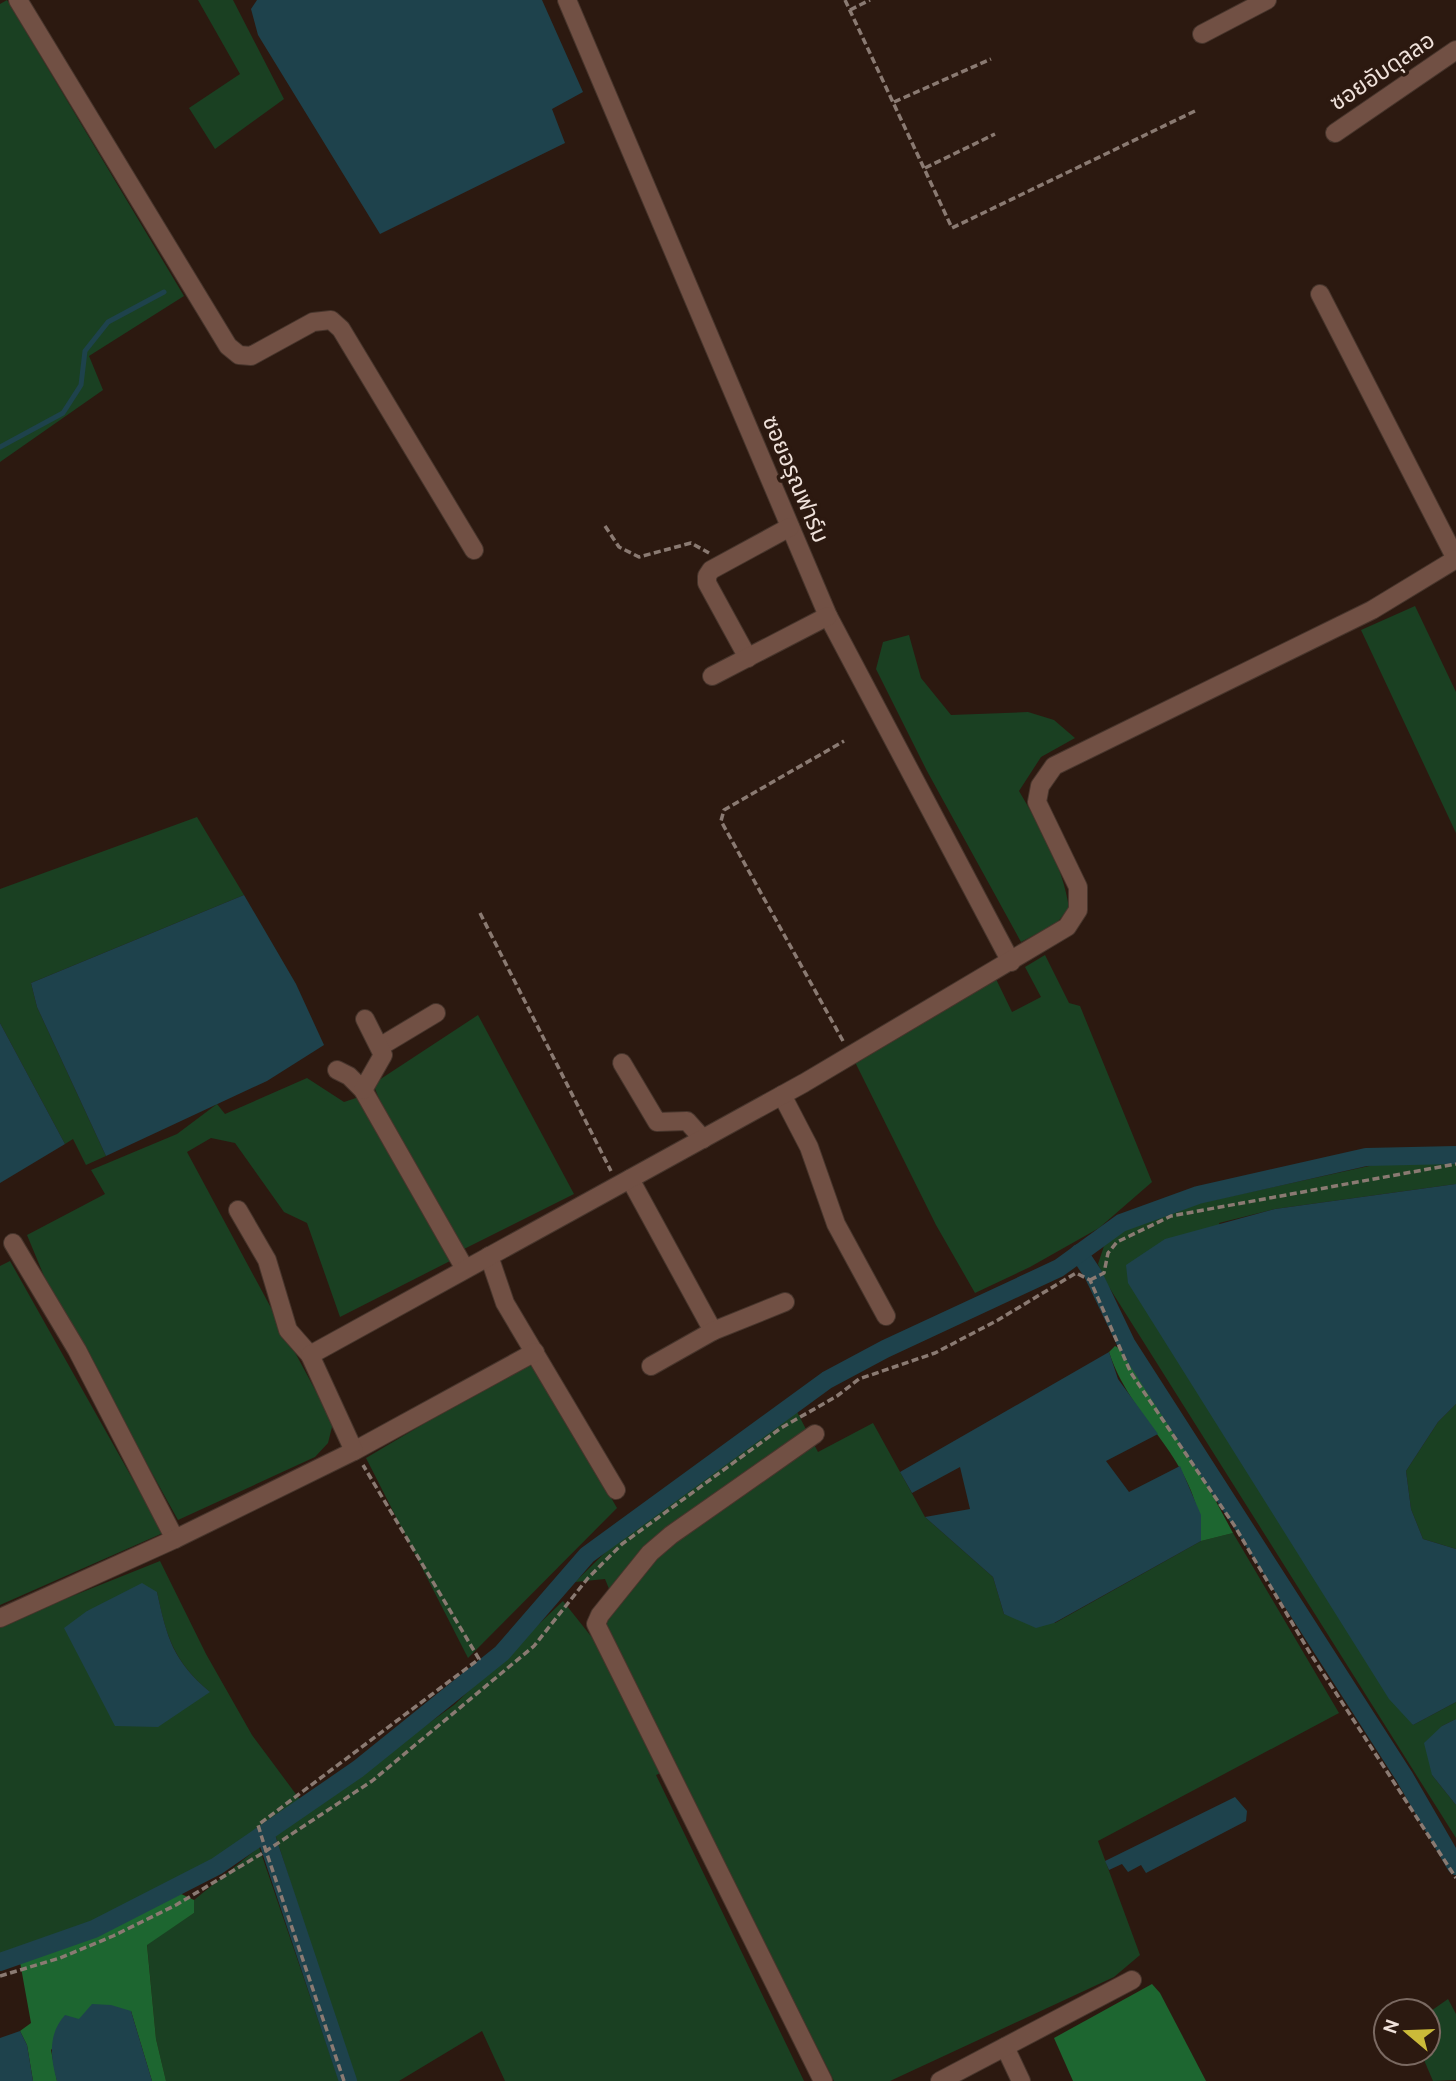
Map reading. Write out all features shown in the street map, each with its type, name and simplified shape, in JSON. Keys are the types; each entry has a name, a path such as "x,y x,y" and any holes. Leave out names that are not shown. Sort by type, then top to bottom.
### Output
{"street":[{"path":"18,0 228,346 239,355 251,356 313,323 331,320 341,329 474,550"},
{"name":"ซอยอรุณฟาร์ม","path":"567,0 828,616 1012,962"},
{"path":"1202,34 1267,0"},
{"name":"ซอยอับดุลลอ","path":"1335,133 1456,50"},
{"path":"310,1354 782,1095 1012,962 1067,927 1078,910 1078,887 1037,802 1040,786 1054,766 1372,610 1456,559 1320,295"},
{"path":"748,658 707,583 707,576 718,566 790,527"},
{"path":"712,676 828,616"},
{"path":"381,1046 436,1013"},
{"path":"363,1090 383,1055 381,1046 365,1019"},
{"path":"622,1063 657,1122 687,1121 703,1139"},
{"path":"337,1070 349,1076 363,1090 465,1269"},
{"path":"782,1095 809,1147 836,1224 887,1316"},
{"path":"624,1182 713,1331"},
{"path":"238,1210 267,1260 288,1330 310,1354 354,1451"},
{"path":"13,1243 77,1350 175,1539"},
{"path":"489,1256 505,1303 615,1490"},
{"path":"650,1366 713,1331 785,1302"},
{"path":"0,1618 175,1539 354,1451 535,1352"},
{"path":"815,1434 671,1535 650,1553 600,1615 596,1624 823,2081"},
{"path":"940,2081 1132,1980"},
{"path":"1004,2047 1021,2081"}],"path":[{"path":"845,0 949,226 956,228 1197,110"},
{"path":"850,10 870,0"},
{"path":"894,102 991,59"},
{"path":"924,168 995,134"},
{"path":"605,526 619,547 629,554 652,556 691,543 709,553 718,566"},
{"path":"844,741 724,810 721,821 851,1055"},
{"path":"480,913 624,1182"},
{"path":"1090,1280 1104,1273 1108,1253 1117,1242 1171,1216 1456,1164"},
{"path":"0,1976 60,1958 113,1936 176,1905 266,1851 372,1781 534,1646 588,1578 622,1544 781,1428 837,1396 859,1379 934,1353 998,1320 1068,1275 1083,1274 1090,1280 1131,1373 1234,1525 1310,1653 1456,1878"},
{"path":"344,2081 258,1825 479,1658 354,1451"}],"green space":[{"path":"7,0 184,296 89,356 103,390 0,462 0,4"},
{"path":"198,0 233,0 284,99 215,149 189,108 240,74"},
{"path":"1415,606 1456,692 1456,833 1361,630"},
{"path":"909,635 921,678 951,715 1028,712 1054,720 1075,738 1041,757 1019,791 1056,862 1069,908 1056,924 1021,942 927,771 876,669 883,642"},
{"path":"197,817 244,895 31,983 37,1007 106,1156 86,1165 73,1139 65,1144 0,1023 0,889"},
{"path":"1045,955 1069,1003 1080,1006 1152,1182 1099,1228 1030,1267 975,1293 936,1225 855,1062 996,979 1012,1012 1041,997 1025,967"},
{"path":"478,1015 574,1194 462,1250 385,1113 373,1084"},
{"path":"307,1078 344,1102 359,1097 452,1260 340,1317 307,1223 284,1212 235,1143 211,1138 187,1152 333,1423 328,1443 315,1457 178,1520 49,1288 27,1235 105,1194 91,1170 177,1134 217,1104 225,1114"},
{"path":"1456,1160 1456,1184 1275,1209 1219,1223 1413,1725 1456,1702 1456,1719 1442,1726 1432,1775 1456,1805 1456,1838 1107,1284 1098,1264 1104,1246 1123,1230 1173,1209 1392,1161"},
{"path":"10,1261 163,1533 0,1605 0,1266"},
{"path":"1115,1346 1128,1353 1177,1429 1233,1533 1201,1541 1198,1513 1190,1488 1164,1443 1119,1377 1109,1352"},
{"path":"531,1360 617,1508 468,1658 366,1458"},
{"path":"1456,1404 1456,1549 1423,1539 1411,1509 1406,1471 1438,1422"},
{"path":"797,1412 818,1452 873,1423 925,1517 993,1577 1004,1614 1055,1623 1201,1541 1233,1533 1339,1713 1098,1841 1140,1955 1114,1977 890,2081 834,2081 675,1767 656,1775 804,2081 505,2081 482,2031 399,2081 354,2081 275,1834 454,1705 563,1601 594,1640 609,1638 603,1625 616,1606 605,1579 575,1582 618,1540"},
{"path":"160,1561 206,1654 252,1735 301,1801 177,1892 109,1928 0,1970 0,1625","holes":["157,1592 168,1635 180,1659 210,1692 87,1611"]},
{"path":"259,1847 339,2081 166,2081 156,2039 147,1944 194,1913 194,1900"},
{"path":"177,1892 194,1900 194,1913 147,1945 156,2039 166,2081 152,2081 131,2011 79,2019 51,2050 57,2081 33,2081 27,2045 20,2031 31,2023 20,1962 109,1928"},
{"path":"1152,1984 1160,1993 1206,2081 1073,2081 1054,2038"},
{"path":"1448,1999 1456,2014 1456,2080 1433,2081 1427,2067 1442,2067 1442,2003"}],"water":[{"path":"257,0 542,0 583,92 552,109 565,143 380,234 258,35 251,9"},
{"path":"244,895 296,984 324,1045 267,1081 106,1156 37,1007 31,983"},
{"path":"0,1023 65,1144 0,1183"},
{"path":"1456,1184 1456,1404 1438,1422 1406,1471 1411,1509 1423,1539 1456,1549 1456,1702 1413,1725 1389,1699 1128,1283 1126,1265 1165,1239 1275,1209"},
{"path":"1109,1352 1118,1379 1158,1434 1106,1461 1129,1492 1180,1466 1201,1515 1201,1541 1054,1623 1036,1628 1004,1614 993,1577 925,1517 970,1509 960,1467 912,1493 900,1472"},
{"path":"142,1583 157,1592 173,1648 188,1670 210,1692 158,1727 115,1726 64,1628 87,1611"},
{"path":"1456,1719 1456,1805 1432,1775 1424,1743 1442,1726"},
{"path":"1235,1797 1247,1811 1246,1821 1146,1873 1141,1865 1128,1872 1122,1864 1109,1870 1105,1861"},
{"path":"92,2004 111,2005 131,2011 152,2081 57,2081 52,2046 59,2022 65,2015 79,2019"},
{"path":"20,2031 27,2045 33,2081 0,2081 0,2038"}],"waterway":[{"path":"0,447 63,413 81,385 85,351 108,322 164,292"},
{"path":"0,1962 94,1929 217,1866 358,1769 502,1653 587,1555 827,1380 885,1349 1059,1268 1121,1223 1198,1195 1366,1157 1456,1155"},
{"path":"1079,1253 1093,1274 1126,1343 1404,1776 1456,1866"},
{"path":"265,1833 348,2081"}]}
